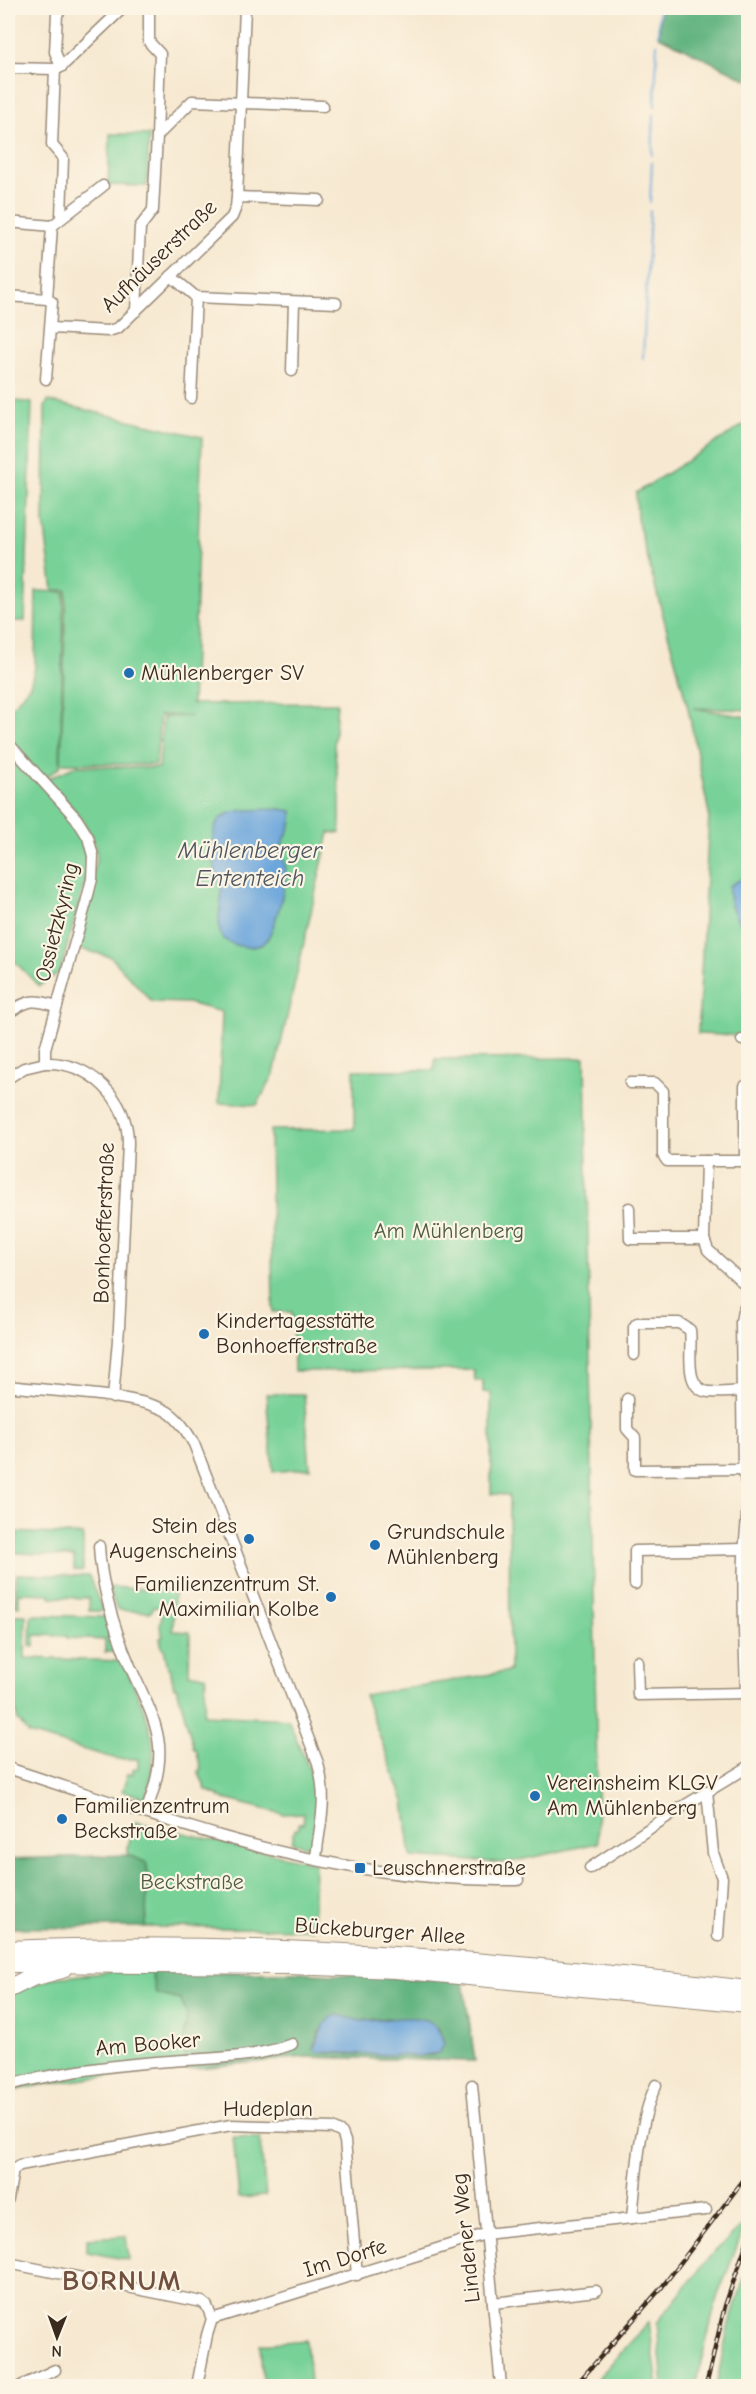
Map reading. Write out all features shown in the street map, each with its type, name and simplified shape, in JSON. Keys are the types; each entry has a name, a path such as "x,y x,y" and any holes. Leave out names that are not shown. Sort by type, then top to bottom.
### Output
{"highway":[{"name":"Bückeburger Allee","path":"8,1950 157,1947 318,1958 505,1964 748,1990"},
{"name":"Bückeburger Allee","path":"8,1963 318,1958 748,2003"},
{"path":"8,1989 32,1977 61,1969 90,1967 106,1963"}],"street":[{"path":"61,217 63,158 52,146 58,68 55,52 57,14 63,8"},
{"path":"8,68 58,68 123,8"},
{"path":"136,311 140,227 153,210 159,94 160,54 149,42 149,8"},
{"name":"Aufhäuserstraße","path":"51,328 108,331 118,328 226,224 236,207 237,197 245,8"},
{"path":"157,136 192,101 323,106"},
{"path":"48,298 52,226 103,186"},
{"path":"237,197 319,200"},
{"path":"8,222 52,226"},
{"path":"171,276 196,297 336,303"},
{"path":"8,296 48,298 52,302 46,379"},
{"path":"191,398 196,297"},
{"path":"292,371 294,302"},
{"name":"Ossietzkyring","path":"8,743 76,818 91,846 93,856 92,879 45,1049 45,1063"},
{"path":"8,1013 34,999 57,1006"},
{"path":"8,1078 24,1068 45,1063"},
{"name":"Bonhoefferstraße","path":"45,1063 61,1063 87,1072 109,1093 125,1122 128,1144 119,1328 113,1398"},
{"path":"630,1083 655,1083 663,1091 663,1155 666,1161 745,1161 745,1086 748,1086"},
{"path":"706,1161 704,1239 708,1250 748,1287"},
{"path":"629,1208 630,1239 704,1239"},
{"path":"748,1299 741,1322 743,1469 747,1491 745,1549 748,1709"},
{"path":"634,1355 634,1327 637,1323 679,1323 690,1330 693,1381 708,1392 742,1391"},
{"path":"8,1386 145,1403 167,1412 186,1430 194,1444 318,1763 324,1794 324,1809 316,1858"},
{"path":"627,1399 627,1429 635,1438 635,1470 743,1469"},
{"path":"99,1546 102,1584 129,1664 154,1720 157,1736 158,1770 146,1812"},
{"path":"635,1584 635,1551 745,1549"},
{"path":"637,1660 638,1695 746,1693"},
{"path":"8,1767 146,1812 268,1848 386,1872 518,1880"},
{"path":"590,1868 707,1791 748,1767"},
{"path":"707,1791 713,1853 722,1878 718,1936"},
{"name":"Am Booker","path":"8,2085 91,2068 278,2050 292,2044"},
{"name":"Lindener Weg","path":"472,2085 501,2386"},
{"path":"632,2218 636,2172 649,2099 656,2085"},
{"name":"Hudeplan","path":"8,2199 13,2170 20,2165 231,2125 332,2128 342,2133 345,2141 357,2275"},
{"name":"Im Dorfe","path":"212,2319 485,2234 706,2210"},
{"path":"8,2263 202,2302 207,2306 212,2319 197,2386"},
{"path":"493,2302 596,2291"},
{"path":"21,2386 56,2370"}],"green space":[{"path":"661,8 748,8 748,80 659,36"},
{"path":"110,134 149,135 147,186 108,185"},
{"path":"8,400 32,403 25,621 8,621"},
{"path":"48,401 202,437 192,704 337,703 334,745 340,797 340,833 329,833 274,1074 257,1105 219,1103 222,1012 188,1003 152,1002 111,957 77,948 97,856 85,823 47,779 76,766 159,768 163,717 191,716 160,715 156,765 61,763 66,590 53,590 44,523 45,406"},
{"path":"748,422 748,710 693,708 748,717 748,1036 698,1034 709,814 688,708 637,519 636,493"},
{"path":"36,591 64,592 60,767 39,782 77,826 86,845 89,868 60,972 39,986 8,955 8,712 30,685 35,668"},
{"name":"Am Mühlenberg","path":"585,1058 598,1843 506,1863 411,1857 404,1801 364,1695 510,1671 509,1495 491,1494 491,1393 483,1392 483,1381 475,1381 474,1370 294,1371 292,1312 273,1312 270,1130 354,1129 354,1070 434,1070 435,1059"},
{"path":"266,1394 304,1394 310,1468 273,1472"},
{"path":"8,1532 83,1535 83,1571 74,1570 74,1557 8,1552"},
{"path":"8,1573 13,1573 12,1615 26,1615 25,1658 123,1661 145,1712 153,1743 151,1778 145,1798 122,1791 128,1774 133,1774 133,1769 138,1768 138,1759 117,1759 28,1734 28,1731 24,1730 25,1727 21,1725 22,1723 18,1721 8,1679"},
{"path":"17,1574 89,1576 103,1611 89,1611 89,1598 51,1597 50,1594 19,1593 19,1606 15,1606"},
{"path":"108,1587 174,1590 173,1631 190,1632 189,1674 206,1675 204,1715 288,1719 316,1785 318,1818 312,1848 292,1842 295,1829 299,1828 299,1823 304,1823 303,1813 283,1814 220,1798 206,1790 198,1771 201,1769 196,1749 194,1749 177,1688 174,1688 164,1648 162,1648 160,1638 163,1637 160,1627 163,1608 153,1607 151,1612 117,1610"},
{"path":"31,1615 105,1617 118,1652 105,1652 105,1640 67,1638 66,1636 35,1635 34,1647 30,1646"},
{"name":"Beckstraße","path":"135,1822 315,1863 313,1929 146,1927 147,1863 128,1855 128,1846"},
{"path":"128,1855 147,1863 146,1927 8,1928 8,1859"},
{"path":"112,1972 297,1972 468,2012 475,2061 305,2057 126,2074 47,2084 8,2092 8,1994 52,1978"},
{"path":"151,1972 297,1972 463,1981 475,2061 305,2057 189,2069 182,2049 187,2014 180,2000 156,1994","holes":["388,2018 438,2028 443,2038 442,2049 433,2055 321,2053 314,2049 319,2031 358,2021"]},
{"path":"233,2137 260,2138 266,2196 239,2198"},
{"path":"741,2227 744,2228 717,2298 695,2386 663,2386 657,2323 711,2255"},
{"path":"126,2236 129,2260 87,2252 87,2238"},
{"path":"748,2267 748,2386 716,2386 728,2328"},
{"path":"649,2322 658,2386 591,2386"},
{"path":"306,2340 310,2382 263,2386 260,2344"}],"water":[{"name":"Mühlenberger Ententeich","path":"280,809 292,811 292,816 282,845 286,868 282,898 275,921 263,944 247,947 234,945 224,939 219,929 221,890 213,848 217,822 234,812"},
{"path":"741,879 748,879 748,930 736,917 729,898 729,886"},
{"path":"337,2015 364,2021 423,2019 433,2024 440,2032 444,2045 439,2053 418,2056 317,2052 314,2049 324,2025 331,2017"}],"waterway":[{"path":"658,35 659,8"},
{"path":"655,106 657,43"},
{"path":"652,155 654,114"},
{"path":"650,202 652,162"},
{"path":"643,358 650,211"}],"railway":[{"path":"575,2386 662,2287 748,2174"},
{"path":"706,2386 725,2306 748,2239"}],"place":[{"name":"Mühlenberger SV","path":"129,673"},
{"name":"Kindertagesstätte Bonhoefferstraße","path":"204,1334"},
{"name":"Stein des Augenscheins","path":"249,1539"},
{"name":"Grundschule Mühlenberg","path":"375,1545"},
{"name":"Familienzentrum St. Maximilian Kolbe","path":"331,1597"},
{"name":"Vereinsheim KLGV Am Mühlenberg","path":"535,1796"},
{"name":"Familienzentrum Beckstraße","path":"62,1819"},
{"name":"Leuschnerstraße","path":"360,1868"}],"district":[{"name":"BORNUM","path":"122,2281"}]}
